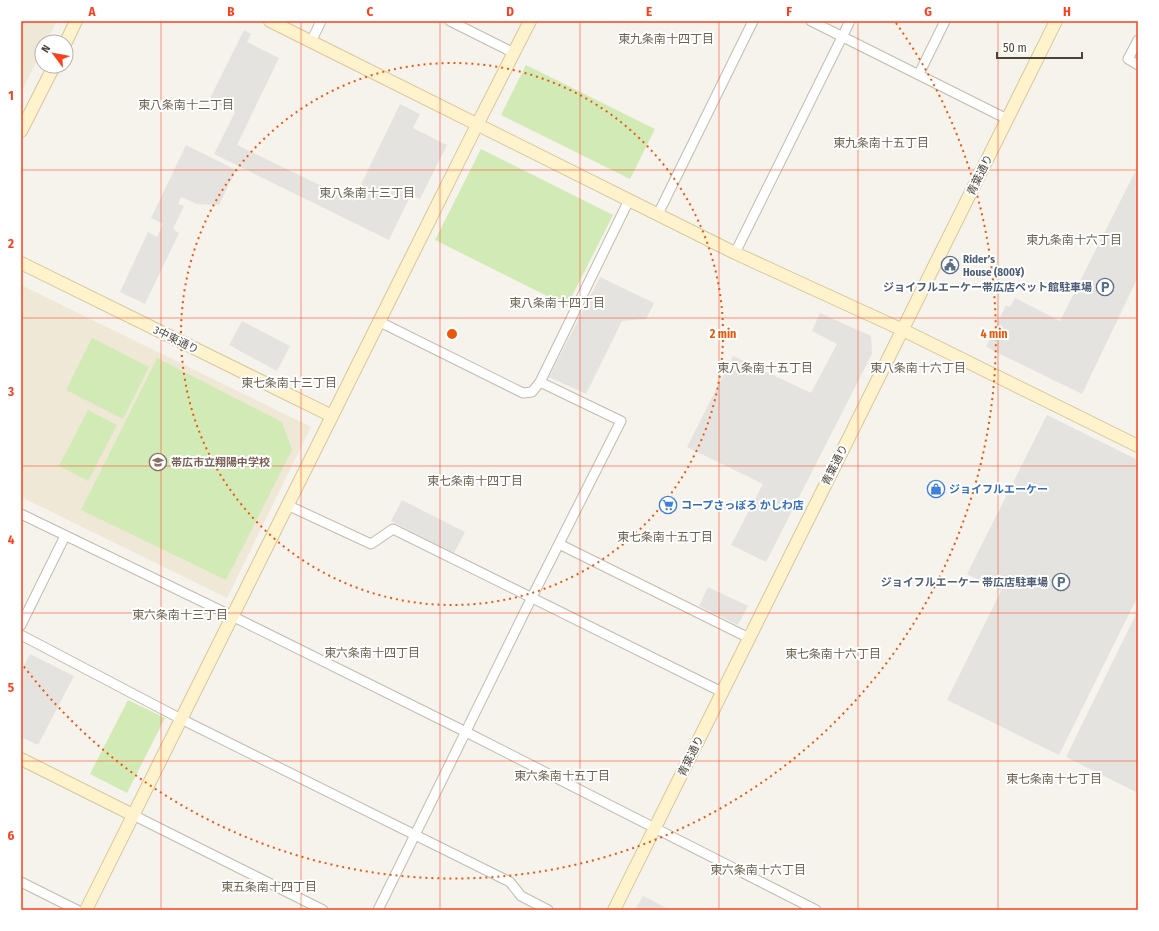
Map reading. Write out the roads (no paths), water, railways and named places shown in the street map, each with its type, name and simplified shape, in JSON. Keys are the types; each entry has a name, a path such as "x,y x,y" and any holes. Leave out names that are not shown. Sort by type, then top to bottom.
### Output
{"street":[{"path":"70,34 76,21"},
{"path":"270,21 735,253 903,330 1138,446"},
{"path":"311,42 321,21"},
{"path":"450,21 514,53"},
{"path":"86,910 530,21"},
{"path":"658,214 753,21"},
{"path":"811,21 1008,119"},
{"path":"735,253 850,21"},
{"path":"918,74 945,21"},
{"name":"青葉通り","path":"614,910 1056,21"},
{"path":"1138,40 1128,59 1138,65"},
{"path":"21,131 50,74"},
{"path":"380,322 523,393 532,392 540,382 629,200"},
{"name":"3中東通り","path":"21,263 332,416"},
{"path":"378,910 532,597 621,421 540,382"},
{"path":"287,505 371,544 393,528 722,692"},
{"path":"21,514 232,616 466,732 816,910"},
{"path":"21,625 65,536"},
{"path":"559,544 749,638"},
{"path":"21,635 181,719 510,882 521,896 548,910"},
{"path":"21,759 323,910"},
{"path":"21,882 78,910"}],"place":[{"name":"Rider’s House (800¥)","path":"950,265"},
{"name":"ジョイフルエーケー帯広店ペット館駐車場","path":"1105,287"},
{"name":"帯広市立翔陽中学校","path":"158,462"},
{"name":"ジョイフルエーケー","path":"936,489"},
{"name":"コープさっぽろ かしわ店","path":"668,505"},
{"name":"ジョイフルエーケー 帯広店駐車場","path":"1061,582"}],"district":[{"name":"東九条南十四丁目","path":"666,39"},
{"name":"東八条南十二丁目","path":"186,105"},
{"name":"東九条南十五丁目","path":"881,143"},
{"name":"東八条南十三丁目","path":"367,193"},
{"name":"東九条南十六丁目","path":"1074,240"},
{"name":"東八条南十四丁目","path":"557,303"},
{"name":"東八条南十五丁目","path":"765,368"},
{"name":"東八条南十六丁目","path":"918,368"},
{"name":"東七条南十三丁目","path":"289,383"},
{"name":"東七条南十四丁目","path":"475,481"},
{"name":"東七条南十五丁目","path":"665,537"},
{"name":"東六条南十三丁目","path":"180,615"},
{"name":"東六条南十四丁目","path":"372,653"},
{"name":"東七条南十六丁目","path":"833,654"},
{"name":"東六条南十五丁目","path":"562,776"},
{"name":"東七条南十七丁目","path":"1054,779"},
{"name":"東六条南十六丁目","path":"758,870"},
{"name":"東五条南十四丁目","path":"269,887"}]}
